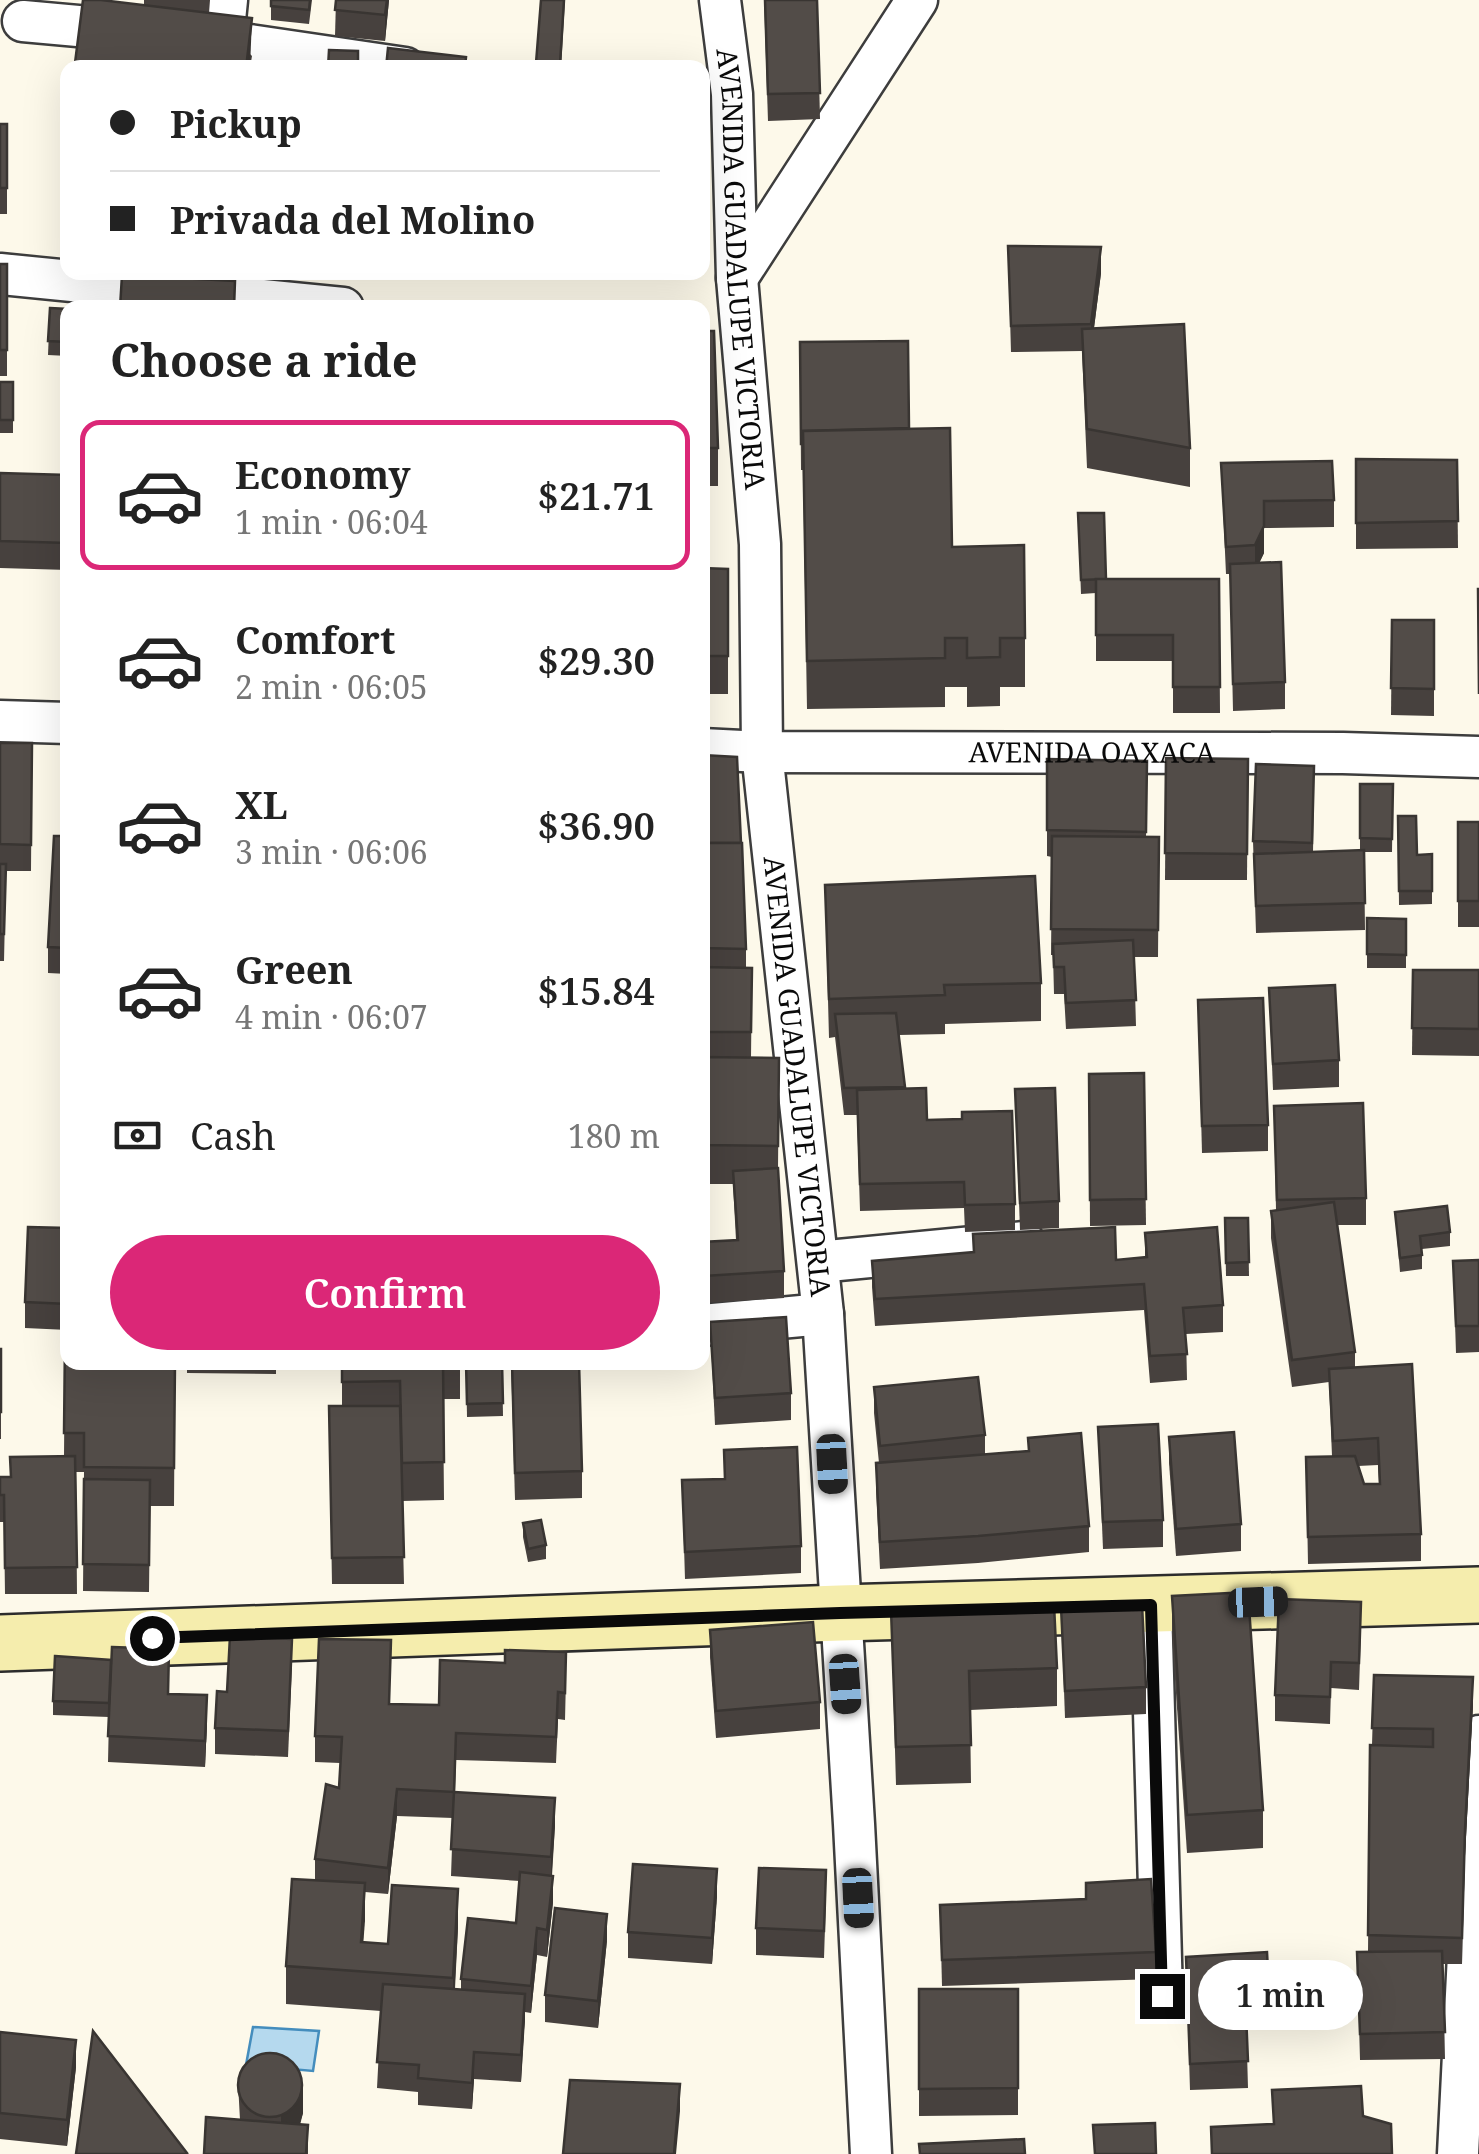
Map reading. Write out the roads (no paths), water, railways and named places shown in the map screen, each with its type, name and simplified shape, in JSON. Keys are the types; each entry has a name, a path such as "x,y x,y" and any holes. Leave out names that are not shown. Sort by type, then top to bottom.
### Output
{"street":[{"path":"223,40 227,0"},
{"name":"AVENIDA GUADALUPE VICTORIA","path":"720,0 717,93 760,544 762,752 823,1314 870,2154"},
{"path":"736,278 917,0"},
{"path":"23,20 223,40 353,60"},
{"path":"0,274 60,280"},
{"path":"61,280 262,300"},
{"path":"710,344 743,347"},
{"path":"0,721 60,724"},
{"name":"AVENIDA OAXACA","path":"710,750 1479,757"},
{"path":"818,1262 1060,1238"},
{"path":"710,1324 823,1314"},
{"path":"0,1643 1479,1595"},
{"path":"1151,1605 1162,1996"},
{"path":"1458,2154 1479,1736"}],"water":[{"path":"253,2027 319,2031 313,2071 246,2065"}]}
